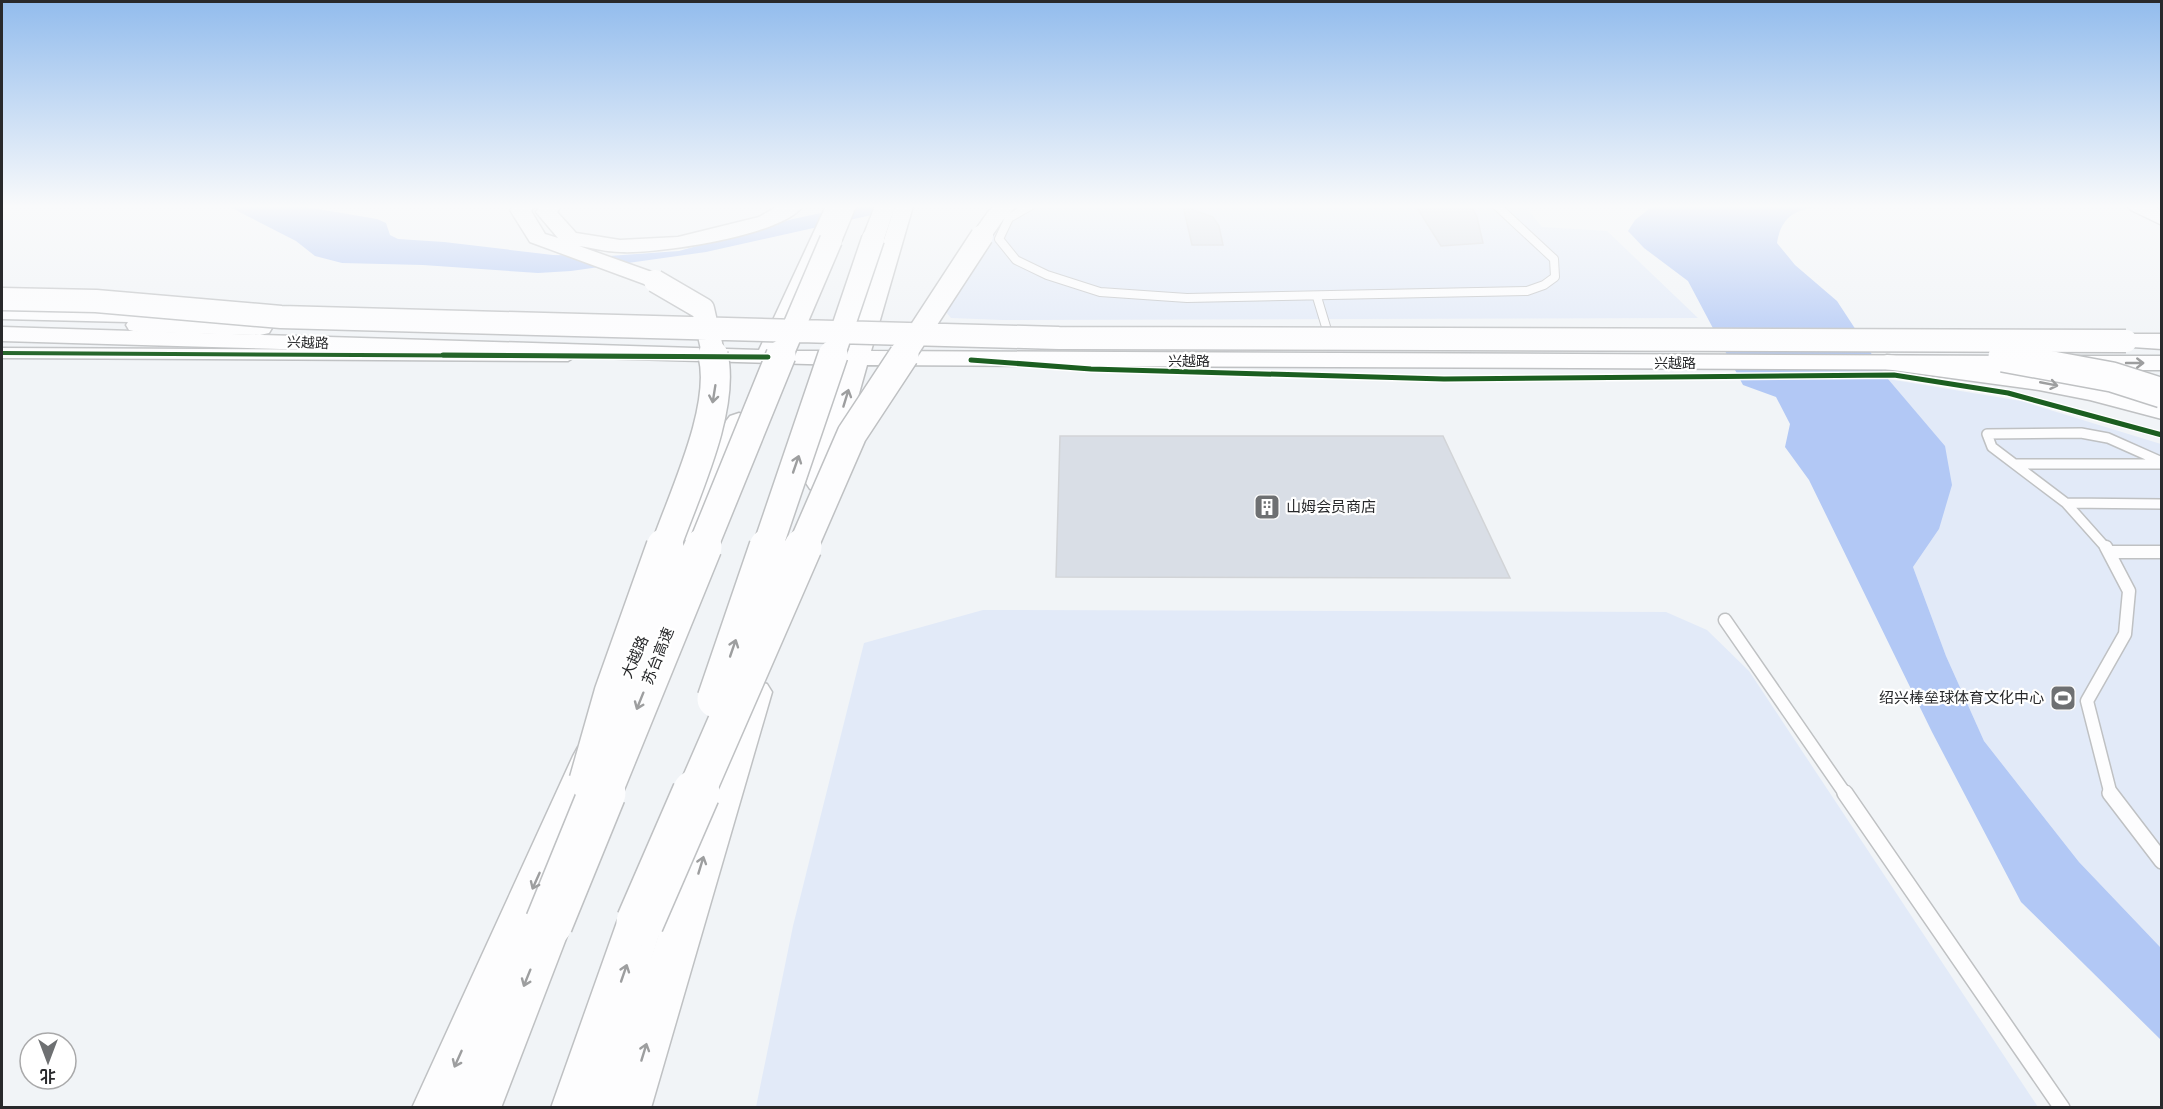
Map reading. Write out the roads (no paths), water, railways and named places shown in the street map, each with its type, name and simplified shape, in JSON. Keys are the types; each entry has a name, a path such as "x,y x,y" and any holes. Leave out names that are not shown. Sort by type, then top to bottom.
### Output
{"highway":[{"path":"549,923 613,693 709,425 717,371 703,309 655,281 591,258"},
{"name":"苏台高速","path":"474,1107 823,258"},
{"path":"578,1107 640,922 879,258"},
{"path":"640,922 852,434 968,258"},
{"path":"2,299 96,301 271,322"},
{"path":"2,312 1059,346 1929,351 2015,358 2112,377 2162,393"},
{"path":"2,322 448,320 1059,338 2162,342"},
{"path":"2,332 271,322"},
{"path":"1887,363 1996,374 2142,404 2162,411"}],"main road":[{"name":"大越路","path":"436,1107 812,258"},
{"path":"626,1107 858,359 884,258"},
{"name":"兴越路","path":"2,304 867,326 2162,337"},
{"name":"兴越路","path":"2,332 858,359 2162,363"}],"street":[{"path":"2,353 768,357"}],"lane":[{"path":"1014,258 1047,275 1100,292 1187,298 1527,291 1544,285 1556,277 1553,258"},
{"path":"1317,297 1327,330"},
{"path":"2162,463 2108,438 2081,433 1987,434 1992,447 2066,503 2110,552 2128,591 2125,634 2087,701 2109,792 2162,861"},
{"path":"2015,464 2162,463"},
{"path":"2066,503 2162,504"},
{"path":"2110,552 2162,552"},
{"path":"1725,620 2062,1107"}],"water":[{"path":"322,258 665,258 571,271 538,273 423,265 342,263"},
{"path":"1657,258 1789,258 1837,301 1888,379 1945,446 1952,485 1939,529 1913,567 1946,656 1984,741 2079,862 2161,948 2161,1040 2021,902 1932,732 1809,480 1785,447 1790,424 1776,397 1743,385 1688,281"}],"place":[{"name":"山姆会员商店","path":"1267,507"},
{"name":"绍兴棒垒球体育文化中心","path":"2063,698"}]}
